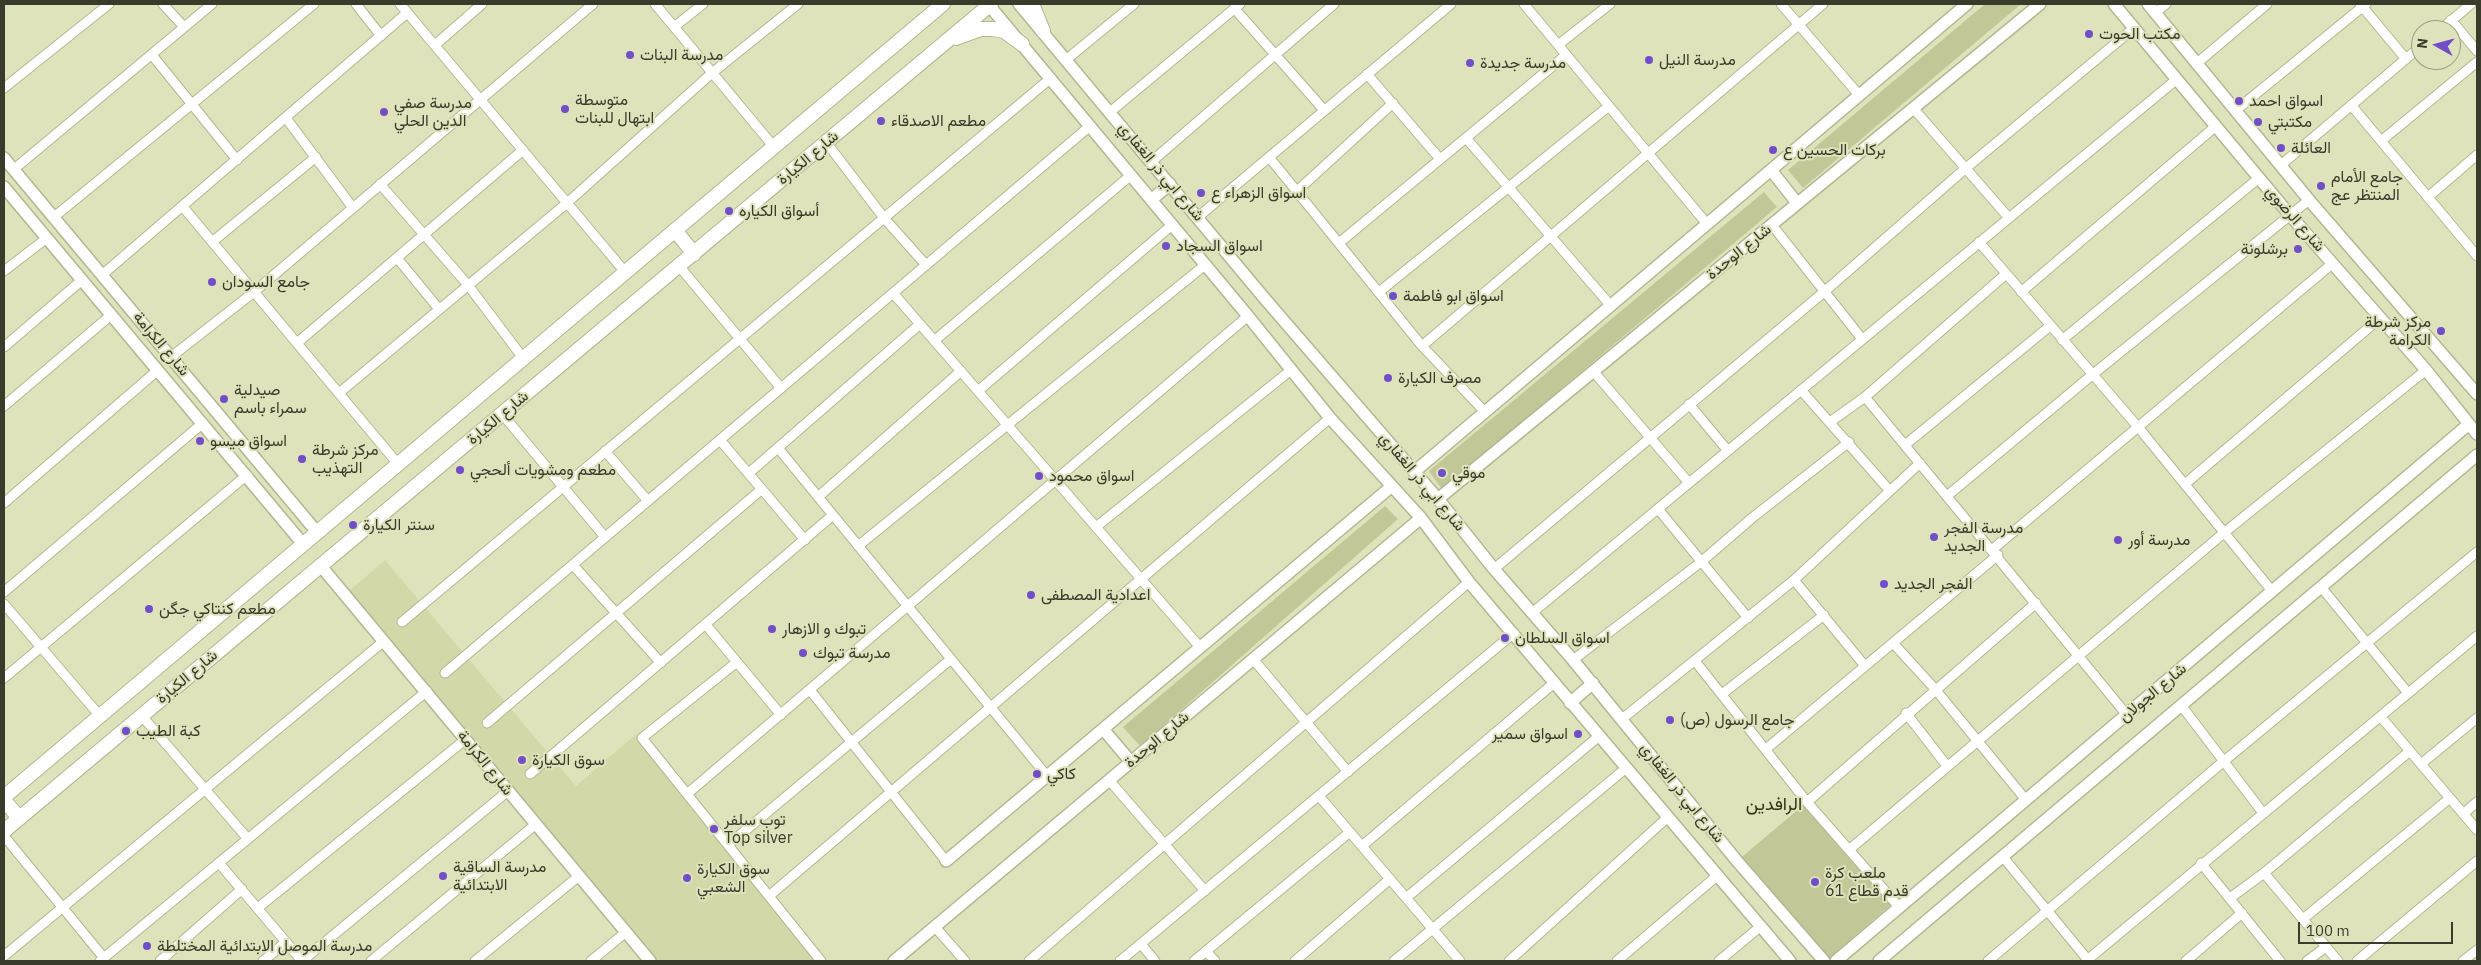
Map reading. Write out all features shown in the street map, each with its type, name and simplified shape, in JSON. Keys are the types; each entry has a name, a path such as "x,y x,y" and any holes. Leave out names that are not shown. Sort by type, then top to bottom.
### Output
{"main road":[{"path":"920,23 931,4"},
{"name":"شارع الكيارة","path":"4,798 316,531 944,4"},
{"name":"شارع الكيارة","path":"4,831 320,564 503,415 989,4"},
{"path":"1032,4 1042,31"},
{"path":"946,42 966,33 993,29 1004,31 1022,44"},
{"path":"675,230 694,254"},
{"path":"4,798 19,818"}],"street":[{"path":"4,88 109,4"},
{"path":"163,4 184,27"},
{"path":"13,170 212,4"},
{"path":"54,217 314,4"},
{"path":"356,4 381,36"},
{"path":"400,4 625,272"},
{"path":"435,45 482,4"},
{"path":"171,357 254,292 592,4"},
{"path":"655,4 774,147"},
{"path":"674,27 703,4"},
{"path":"339,393 567,203 712,73 798,4"},
{"name":"شارع ابي ذر الغفاري","path":"989,4 1248,316 1330,418 1421,518 1469,582 1514,633 1598,737 1790,961"},
{"name":"شارع ابي ذر الغفاري","path":"1019,4 1438,499 1494,569 1593,683 1737,861 1824,961"},
{"path":"1067,59 1134,4"},
{"path":"1151,162 1334,4"},
{"path":"1198,217 1451,4"},
{"path":"1524,4 1707,224"},
{"path":"1558,45 1610,4"},
{"path":"1781,4 1859,95"},
{"path":"1422,346 1823,4"},
{"path":"1414,472 1967,4"},
{"name":"شارع الوحدة","path":"1438,499 2040,4"},
{"name":"شارع الرضوي","path":"2114,4 2289,214 2334,263 2379,319 2426,370 2477,434"},
{"path":"2151,8 2166,4"},
{"path":"2196,64 2267,4"},
{"path":"2451,20 2471,4"},
{"path":"2235,111 2363,5 2406,59"},
{"path":"1110,112 1237,6 1276,55 1324,110"},
{"name":"شارع الرضوي","path":"2151,8 2309,200 2477,394"},
{"path":"102,275 408,13"},
{"path":"1494,569 1824,292 1966,168 2134,28"},
{"path":"2461,32 2477,51"},
{"path":"152,55 237,160"},
{"path":"1339,243 1566,55"},
{"path":"2280,165 2411,55"},
{"path":"2381,141 2477,62"},
{"path":"1367,74 1440,159"},
{"path":"402,622 1051,78"},
{"path":"1532,613 2177,79"},
{"path":"1297,191 1393,103"},
{"path":"2350,105 2428,197 2474,244 2477,256"},
{"path":"1379,292 1609,106"},
{"path":"1912,108 2009,218"},
{"path":"286,118 353,208"},
{"path":"445,673 1090,126"},
{"path":"2021,292 2216,126"},
{"path":"1466,138 1611,306"},
{"path":"826,142 884,218 926,265"},
{"path":"297,343 523,150"},
{"path":"2428,197 2477,154"},
{"path":"212,242 316,157"},
{"path":"1269,157 1422,346 1485,412"},
{"name":"شارع الكرامة","path":"4,158 316,531"},
{"path":"1770,170 1797,203"},
{"path":"934,341 1130,176"},
{"path":"2062,340 2259,178"},
{"path":"380,184 468,285 523,358"},
{"path":"1151,200 1170,184"},
{"name":"شارع الكرامة","path":"4,187 303,544"},
{"path":"1947,496 2092,375 2289,214 2309,200"},
{"path":"183,207 398,464"},
{"path":"978,391 1172,225"},
{"path":"1772,225 1862,339"},
{"path":"4,271 46,238"},
{"path":"1979,242 2138,427 2272,591"},
{"path":"397,258 439,309"},
{"path":"1766,749 1893,643 2138,427 2334,263"},
{"path":"858,546 1205,265"},
{"path":"680,266 781,388"},
{"path":"1830,422 1865,396 2006,274"},
{"path":"4,347 82,280"},
{"path":"100,301 113,287"},
{"path":"893,293 1200,647"},
{"path":"4,406 112,315"},
{"path":"688,794 1248,316"},
{"path":"2185,484 2379,319"},
{"path":"749,473 920,324"},
{"path":"1905,445 2050,326"},
{"path":"4,503 158,370"},
{"path":"1096,527 1291,370"},
{"path":"1850,849 2078,654 2225,532 2426,370"},
{"path":"818,497 961,371"},
{"path":"1594,371 1689,484"},
{"path":"1801,390 1849,442 1890,491"},
{"path":"1865,396 2127,714"},
{"path":"1689,404 1728,451"},
{"path":"503,415 606,537"},
{"path":"769,896 1330,418"},
{"path":"4,592 203,423"},
{"name":"شارع الجولان","path":"1836,961 2469,424"},
{"path":"720,440 806,540"},
{"path":"1573,660 1701,562 1752,518 1849,442"},
{"path":"778,448 1047,776"},
{"path":"605,451 648,501"},
{"name":"شارع الجولان","path":"1879,961 2477,455"},
{"path":"1622,719 1794,580 1920,464"},
{"path":"4,678 247,475"},
{"path":"810,690 946,861 1392,486"},
{"path":"487,723 762,489"},
{"path":"1658,509 1748,618"},
{"path":"530,774 833,515"},
{"name":"شارع الوحدة","path":"894,961 1421,518"},
{"path":"1988,961 2224,761 2477,552"},
{"name":"شارع الكرامة","path":"320,564 650,961"},
{"path":"572,565 661,663"},
{"path":"1794,580 1865,666"},
{"path":"1029,961 1469,582"},
{"path":"2321,587 2408,693"},
{"path":"4,604 100,716"},
{"path":"1807,802 1906,713 2036,604"},
{"path":"1722,694 1824,615"},
{"path":"706,625 781,715"},
{"path":"1120,961 1514,633"},
{"path":"2003,857 2087,960 2201,863 2382,717 2477,636"},
{"path":"4,956 384,641"},
{"path":"1893,643 1935,689 2026,800"},
{"path":"728,845 950,658"},
{"path":"1253,659 1348,772"},
{"path":"1695,661 1807,802 1900,908"},
{"path":"737,662 642,738 821,961"},
{"path":"1362,846 1554,683"},
{"path":"1570,703 1593,683"},
{"path":"4,836 102,960 427,691"},
{"path":"2181,705 2263,812"},
{"path":"1906,713 1947,766"},
{"path":"141,715 248,839"},
{"path":"2382,717 2477,830"},
{"path":"2422,764 2477,718"},
{"path":"1103,729 1131,762"},
{"path":"1406,898 1598,737"},
{"path":"259,907 466,738"},
{"path":"2230,898 2264,873 2410,751"},
{"path":"1394,961 1625,769"},
{"path":"1109,780 1205,890"},
{"path":"219,863 259,907 302,961 508,791"},
{"path":"1319,796 1460,961"},
{"path":"2303,919 2450,798"},
{"path":"2463,814 2477,802"},
{"path":"1509,961 1668,817"},
{"path":"371,961 536,824"},
{"path":"1194,961 1350,832"},
{"path":"2357,961 2477,861"},
{"path":"2201,863 2280,961"},
{"path":"2264,873 2338,961"},
{"path":"1617,961 1718,875"},
{"path":"475,961 579,876"},
{"path":"1295,961 1390,880"},
{"path":"160,961 242,890"},
{"path":"2186,961 2242,913"},
{"path":"1719,961 1761,926"},
{"path":"935,927 965,961"},
{"path":"591,961 626,932"},
{"path":"263,961 286,942"},
{"path":"1140,944 1155,961"},
{"path":"2307,961 2326,947"},
{"path":"2463,961 2477,950"},
{"path":"1206,951 1215,961"}],"shaded area":[{"path":"1985,4 2021,4 1803,188 1788,170"},
{"path":"1764,192 1777,207 1442,489 1429,471"},
{"path":"1385,506 1398,519 1140,746 1123,727"},
{"name":"سوق الكيارة","path":"385,560 576,786 636,734 816,961 659,961 348,592"},
{"name":"ملعب كرة قدم قطاع 61","path":"1807,802 1893,903 1826,961 1737,861"}],"place":[{"name":"مكتب الحوت","path":"2089,34"},
{"name":"مدرسة البنات","path":"630,55"},
{"name":"مدرسة النيل","path":"1649,60"},
{"name":"مدرسة جديدة","path":"1470,63"},
{"name":"اسواق احمد","path":"2239,101"},
{"name":"متوسطة ابتهال للبنات","path":"565,109"},
{"name":"مدرسة صفي الدين الحلي","path":"384,112"},
{"name":"مطعم الاصدقاء","path":"881,121"},
{"name":"مكتبتي","path":"2258,122"},
{"name":"العائلة","path":"2281,148"},
{"name":"بركات الحسين ع","path":"1773,150"},
{"name":"جامع الأمام المنتظر عج","path":"2321,186"},
{"name":"اسواق الزهراء ع","path":"1201,193"},
{"name":"أسواق الكياره","path":"729,211"},
{"name":"اسواق السجاد","path":"1166,246"},
{"name":"برشلونة","path":"2298,249"},
{"name":"جامع السودان","path":"212,282"},
{"name":"اسواق ابو فاطمة","path":"1393,296"},
{"name":"مركز شرطة الكرامة","path":"2441,331"},
{"name":"مصرف الكيارة","path":"1388,378"},
{"name":"صيدلية سمراء باسم","path":"224,399"},
{"name":"اسواق ميسو","path":"200,441"},
{"name":"مركز شرطة التهذيب","path":"302,459"},
{"name":"مطعم ومشويات ألحجي","path":"460,470"},
{"name":"موقي","path":"1442,473"},
{"name":"اسواق محمود","path":"1039,476"},
{"name":"سنتر الكيارة","path":"353,525"},
{"name":"مدرسة الفجر الجديد","path":"1934,537"},
{"name":"مدرسة أور","path":"2118,540"},
{"name":"الفجر الجديد","path":"1884,584"},
{"name":"اعدادية المصطفى","path":"1031,595"},
{"name":"مطعم كنتاكي جگن","path":"149,609"},
{"name":"تبوك و الازهار","path":"772,629"},
{"name":"اسواق السلطان","path":"1505,638"},
{"name":"مدرسة تبوك","path":"803,653"},
{"name":"جامع الرسول (ص)","path":"1670,720"},
{"name":"كبة الطيب","path":"126,731"},
{"name":"اسواق سمير","path":"1578,734"},
{"name":"سوق الكيارة","path":"522,760"},
{"name":"كاكي","path":"1037,774"},
{"name":"توب سلفر Top silver","path":"714,829"},
{"name":"مدرسة الساقية الابتدائية","path":"443,876"},
{"name":"سوق الكيارة الشعبي","path":"687,878"},
{"name":"ملعب كرة قدم قطاع 61","path":"1815,882"},
{"name":"مدرسة الموصل الابتدائية المختلطة","path":"147,946"}],"district":[{"name":"الرافدين","path":"1774,805"}]}
